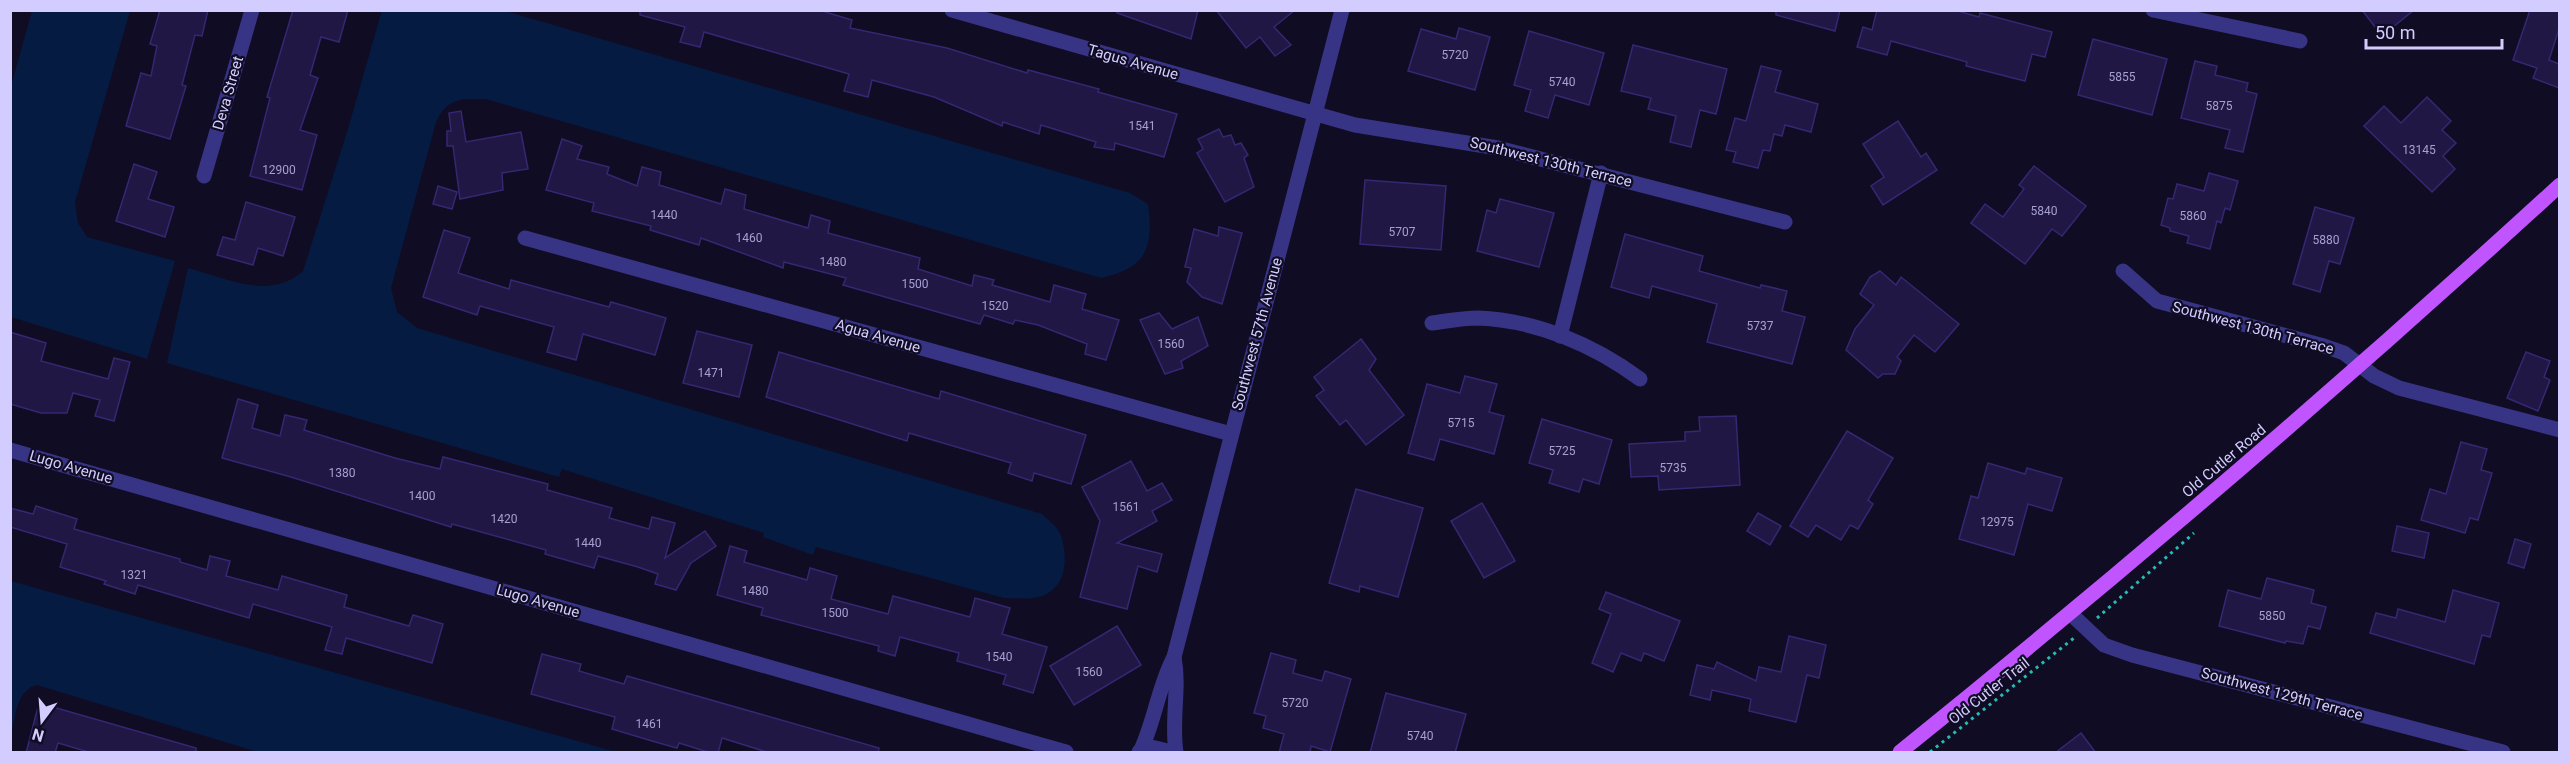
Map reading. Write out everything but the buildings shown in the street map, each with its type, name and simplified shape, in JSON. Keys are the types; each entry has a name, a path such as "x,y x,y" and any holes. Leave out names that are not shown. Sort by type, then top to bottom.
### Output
{"main road":[{"name":"Old Cutler Road","path":"1900,753 2071,614 2362,366 2559,185"}],"street":[{"name":"Deva Street","path":"204,176 252,10"},
{"name":"Tagus Avenue","path":"952,10 1314,114"},
{"name":"Southwest 57th Avenue","path":"1139,752 1151,727 1164,677 1174,657 1342,10"},
{"path":"2153,10 2300,41"},
{"name":"Southwest 130th Terrace","path":"1314,114 1396,134 1476,143 1601,173 1785,222"},
{"path":"1560,336 1601,173"},
{"name":"Agua Avenue","path":"525,238 1231,434"},
{"name":"Southwest 130th Terrace","path":"2123,271 2157,301 2344,353 2380,379 2399,388 2559,430"},
{"path":"1432,322 1490,319 1560,336 1610,357 1640,379"},
{"name":"Lugo Avenue","path":"10,450 1066,753"},
{"name":"Southwest 129th Terrace","path":"2071,614 2104,645 2132,655 2503,753"},
{"name":"Southwest 57th Avenue","path":"1174,657 1178,678 1172,722 1176,753"},
{"path":"1139,752 1151,747 1172,753"}],"path":[{"name":"Old Cutler Trail","path":"1930,753 2062,648"}],"water":[{"path":"382,10 505,11 1130,193 1148,204 1150,233 1144,254 1128,269 1101,278 486,99 462,100 445,108 436,122 391,288 397,312 417,328 1042,514 1059,531 1064,546 1065,563 1061,580 1056,586 1039,597 1004,598 816,547 813,555 763,537 764,533 562,469 559,477 167,363 188,268 232,281 262,286 276,285 290,280 303,271 348,129"},
{"path":"32,11 130,11 75,202 78,223 87,237 175,261 147,359 11,317 11,86"},
{"path":"11,581 616,752 258,752 37,685 25,692 21,698 11,734"}]}
